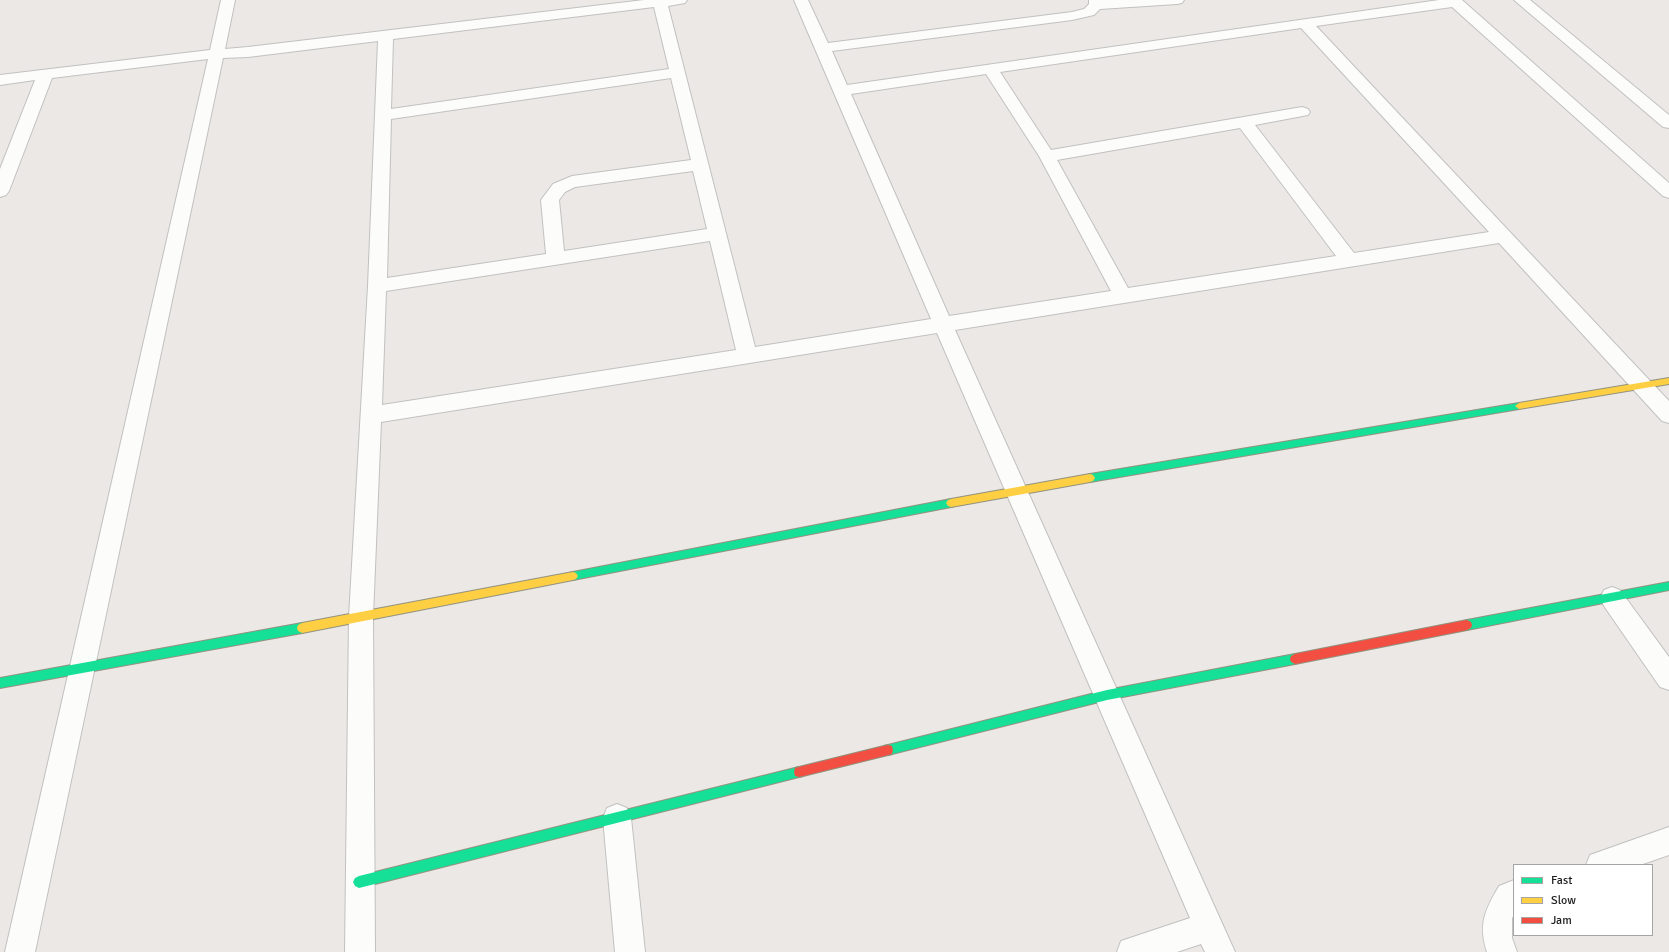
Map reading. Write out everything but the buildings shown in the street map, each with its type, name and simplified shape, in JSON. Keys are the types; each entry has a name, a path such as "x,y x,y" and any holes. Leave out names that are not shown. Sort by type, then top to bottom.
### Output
{"street":[{"path":"20,952 228,0"},
{"path":"0,80 680,0"},
{"path":"800,0 842,91 1015,490 1215,940 1132,952"},
{"path":"822,48 1072,16 1089,12 1096,3 1177,0"},
{"path":"1521,0 1669,123"},
{"path":"842,91 1455,1 1669,192"},
{"path":"660,2 747,355"},
{"path":"1305,23 1669,415"},
{"path":"360,952 359,882 361,617 377,286 386,35"},
{"path":"991,70 1047,156 1123,296"},
{"path":"383,115 678,72"},
{"path":"0,191 6,163 45,75"},
{"path":"1047,156 1302,112"},
{"path":"1244,122 1349,260"},
{"path":"556,259 550,200 553,193 562,186 572,182 701,164"},
{"path":"377,286 718,234"},
{"path":"370,415 1504,236"},
{"path":"0,683 361,617 1015,490 1669,381"},
{"path":"359,882 1107,695 1669,586"},
{"path":"1612,598 1669,678"},
{"path":"617,818 630,952"},
{"path":"1603,864 1669,841"},
{"path":"1502,952 1497,938 1498,915 1509,896 1513,894"}],"traffic: fast":[{"path":"1090,478 1519,406"},
{"path":"573,576 951,503"},
{"path":"1467,625 1669,586"},
{"path":"0,683 302,628"},
{"path":"888,750 1107,695 1295,659"},
{"path":"359,882 799,772"}],"traffic: slow":[{"path":"1519,406 1669,381"},
{"path":"951,503 1090,478"},
{"path":"302,628 573,576"}],"traffic: jam":[{"path":"1295,659 1467,625"},
{"path":"799,772 888,750"}]}
